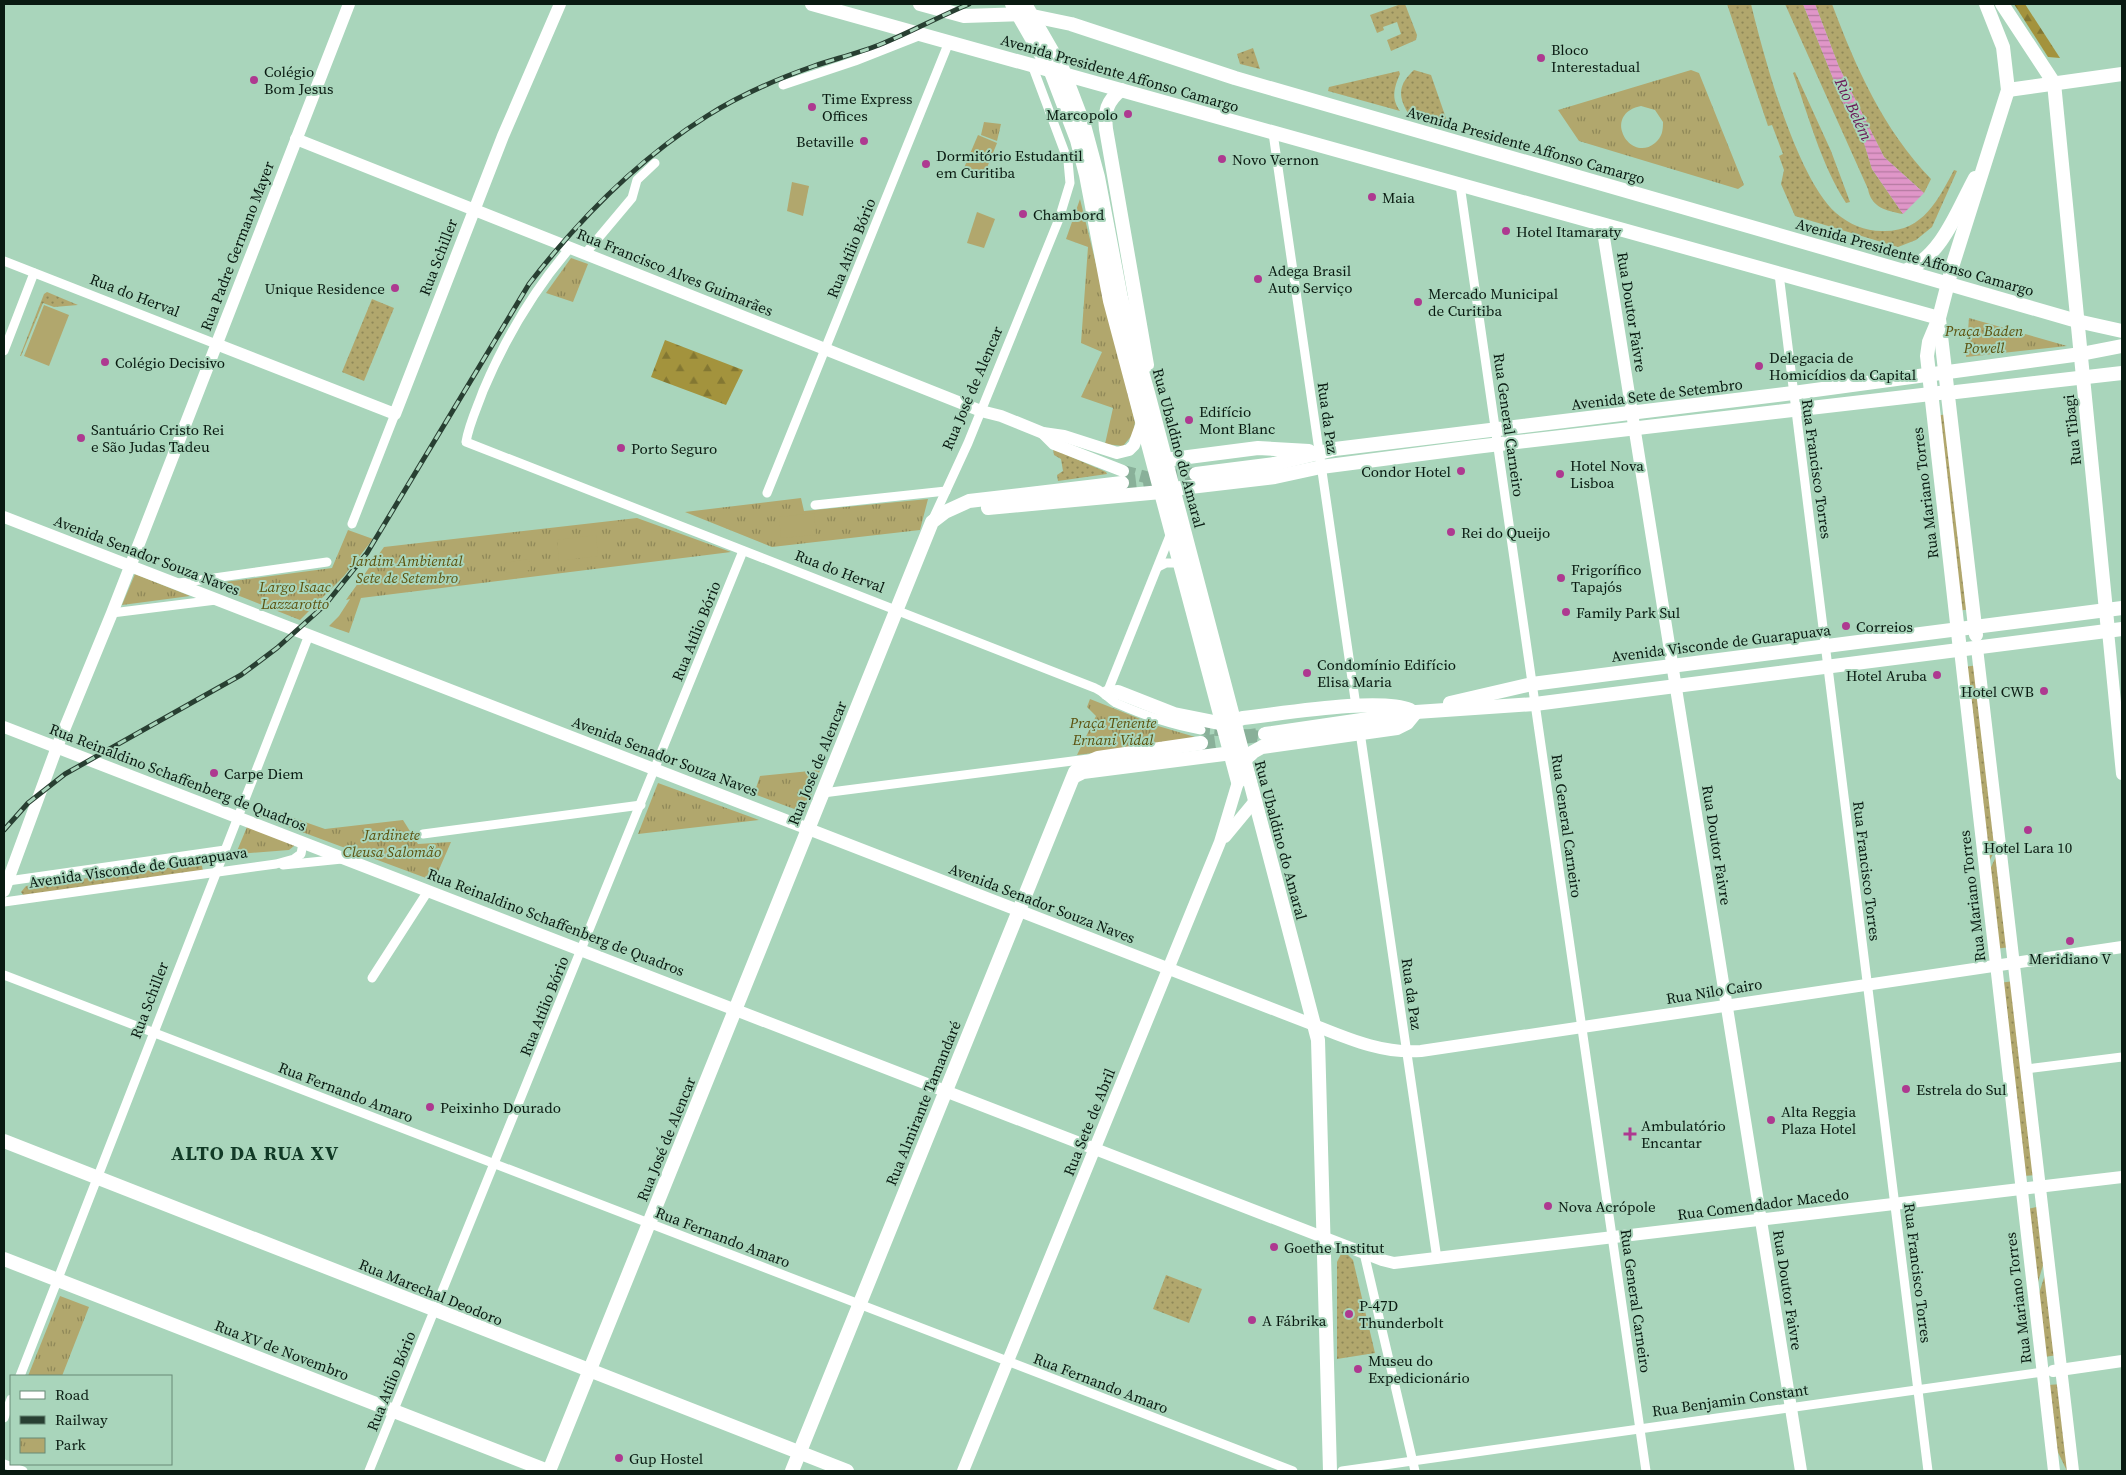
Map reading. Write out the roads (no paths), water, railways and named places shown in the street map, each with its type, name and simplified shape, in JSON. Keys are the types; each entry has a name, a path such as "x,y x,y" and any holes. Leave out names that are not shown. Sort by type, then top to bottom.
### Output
{"main road":[{"name":"Avenida Presidente Affonso Camargo","path":"812,4 1939,318"},
{"name":"Avenida Presidente Affonso Camargo","path":"920,4 964,16 1023,14 1071,24 1235,78 2078,321 2122,331"},
{"path":"1012,4 1042,54 1070,119 1102,231"},
{"path":"1025,4 1054,54 1074,97 1095,164 1102,231"},
{"path":"1986,4 2001,42 2008,90 2122,74"},
{"path":"2002,4 2054,83"},
{"name":"Rua Tibagi","path":"2054,83 2106,610 2115,630"},
{"path":"1121,90 1108,103 1106,129 1147,364 1148,393"},
{"name":"Rua Mariano Torres","path":"1960,650 1928,375 1929,342 1939,318 1948,283 2008,90"},
{"path":"1905,271 1923,262 1934,251 1989,152"},
{"name":"Rua Ubaldino do Amaral","path":"1102,231 1165,460 1172,530 1180,564 1229,723 1244,761 1319,1047 1330,1471"},
{"name":"Rua Ubaldino do Amaral","path":"1102,231 1112,309 1143,420 1167,490 1229,723 1232,753 1238,782"},
{"name":"Rua Mariano Torres","path":"1939,318 1945,373 1952,392 1977,648"},
{"name":"Avenida Sete de Setembro","path":"1196,474 1274,464 1319,452 1945,373 2081,354 2122,346"},
{"name":"Avenida Sete de Setembro","path":"945,512 1167,490 1275,477 1322,467 1796,408 2122,373"},
{"path":"1165,460 1258,448 1319,452"},
{"path":"932,522 945,512 969,502 1123,477"},
{"name":"Rua José de Alencar","path":"549,1471 932,522"},
{"name":"Avenida Visconde de Guarapuava","path":"1416,712 1532,684 2122,608"},
{"path":"2047,638 2073,614"},
{"name":"Avenida Visconde de Guarapuava","path":"1265,734 1416,712 1535,704 2115,630"},
{"path":"1864,641 1900,658"},
{"path":"1740,678 1774,652"},
{"path":"1107,693 1118,692 1174,714 1229,723 1243,718 1356,706 1391,705 1416,712 1407,723 1397,728 1262,747 1253,752 1244,761"},
{"path":"1073,776 1082,765 1098,758 1201,737"},
{"path":"1073,776 1083,772 1232,753"},
{"name":"Rua Almirante Tamandaré","path":"792,1471 1073,776"},
{"name":"Rua Marechal Deodoro","path":"4,1142 847,1471"},
{"name":"Rua XV de Novembro","path":"4,1259 549,1471"}],"street":[{"name":"Rua Padre Germano Mayer","path":"6,886 57,747 112,613 349,4"},
{"name":"Rua Schiller","path":"352,524 503,136 560,4"},
{"path":"783,85 855,61 921,34"},
{"name":"Rua Atílio Bório","path":"767,493 949,42"},
{"name":"Rua José de Alencar","path":"932,522 979,416 1060,219 1069,190 1068,161 1032,65"},
{"name":"Rua da Paz","path":"1273,132 1356,706"},
{"name":"Rua Francisco Alves Guimarães","path":"296,138 825,349 979,416 1001,416 1043,433 1064,436 1117,453 1128,450 1134,445 1143,420"},
{"path":"586,254 632,198 637,180 655,163"},
{"name":"Rua General Carneiro","path":"1460,185 1646,1471"},
{"name":"Rua Doutor Faivre","path":"1602,224 1801,1471"},
{"name":"Rua do Herval","path":"570,248 533,296 505,342 471,422 466,442 1107,693 1114,702 1201,737"},
{"name":"Rua do Herval","path":"4,261 395,414"},
{"path":"4,351 34,273"},
{"name":"Rua Francisco Torres","path":"1779,274 1928,1471"},
{"name":"Rua Francisco Alves Guimarães","path":"1043,433 1054,444 1123,477"},
{"path":"815,505 946,491"},
{"name":"Avenida Senador Souza Naves","path":"4,517 1314,1026"},
{"path":"1107,693 1172,530"},
{"name":"Rua Atílio Bório","path":"369,1471 744,550"},
{"path":"176,584 327,562"},
{"path":"1158,567 1166,562 1180,564"},
{"path":"112,613 217,600"},
{"name":"Rua Tibagi","path":"2115,630 2122,774"},
{"name":"Rua Schiller","path":"20,1375 308,635"},
{"name":"Rua Mariano Torres","path":"1977,648 2073,1471"},
{"name":"Rua Mariano Torres","path":"1960,650 2054,1471"},
{"name":"Rua Reinaldino Schaffenberg de Quadros","path":"4,727 1323,1236"},
{"name":"Rua da Paz","path":"1360,732 1437,1259"},
{"path":"823,793 1098,758"},
{"path":"1059,763 1073,776"},
{"name":"Rua Sete de Abril","path":"963,1471 1220,842 1236,795 1238,782"},
{"path":"1220,842 1254,802"},
{"path":"423,834 641,804"},
{"name":"Avenida Visconde de Guarapuava","path":"4,902 216,874 276,864 294,859 301,854 303,842"},
{"path":"1985,872 2000,843"},
{"name":"Avenida Visconde de Guarapuava","path":"6,886 225,850"},
{"name":"Avenida Visconde de Guarapuava","path":"276,864 286,866 344,858"},
{"path":"372,978 428,891"},
{"name":"Rua Nilo Cairo","path":"1314,1026 1370,1046 1407,1052 1582,1028 2122,947"},
{"name":"Rua Fernando Amaro","path":"4,975 1293,1471"},
{"path":"2026,1070 2122,1057"},
{"name":"Rua Comendador Macedo","path":"1323,1236 1394,1263 2122,1177"},
{"path":"1364,1253 1415,1471"},
{"path":"2034,1299 2048,1255"},
{"name":"Rua Benjamin Constant","path":"1342,1471 2122,1361"},
{"path":"4,1418 10,1402"},
{"path":"2051,1445 2064,1471"},
{"path":"4,1464 23,1471"}],"water":[{"name":"Rio Belém","path":"1803,4 1815,4 1839,67 1884,157 1924,193 1903,214 1872,169 1861,133 1843,103"}],"tunnel":[{"path":"1123,471 1153,479"},
{"path":"1122,483 1196,474"},
{"path":"1201,730 1258,735"},
{"path":"1201,743 1265,734"}],"railway":[{"path":"4,830 28,803 65,774 241,675 277,648 325,605 367,553 529,284 589,213 633,171 681,133 746,94 800,71 879,45 969,4"}],"place":[{"name":"Bloco Interestadual","path":"1541,58"},
{"name":"Colégio Bom Jesus","path":"254,80"},
{"name":"Time Express Offices","path":"812,107"},
{"name":"Marcopolo","path":"1128,114"},
{"name":"Betaville","path":"864,141"},
{"name":"Novo Vernon","path":"1222,159"},
{"name":"Dormitório Estudantil em Curitiba","path":"926,164"},
{"name":"Maia","path":"1372,197"},
{"name":"Chambord","path":"1023,214"},
{"name":"Hotel Itamaraty","path":"1506,231"},
{"name":"Adega Brasil Auto Serviço","path":"1258,279"},
{"name":"Unique Residence","path":"395,288"},
{"name":"Mercado Municipal de Curitiba","path":"1418,302"},
{"name":"Colégio Decisivo","path":"105,362"},
{"name":"Delegacia de Homicídios da Capital","path":"1759,366"},
{"name":"Edifício Mont Blanc","path":"1189,420"},
{"name":"Santuário Cristo Rei e São Judas Tadeu","path":"81,438"},
{"name":"Porto Seguro","path":"621,448"},
{"name":"Condor Hotel","path":"1461,471"},
{"name":"Hotel Nova Lisboa","path":"1560,474"},
{"name":"Rei do Queijo","path":"1451,532"},
{"name":"Frigorífico Tapajós","path":"1561,578"},
{"name":"Family Park Sul","path":"1566,612"},
{"name":"Correios","path":"1846,626"},
{"name":"Condomínio Edifício Elisa Maria","path":"1307,673"},
{"name":"Hotel Aruba","path":"1937,675"},
{"name":"Hotel CWB","path":"2044,691"},
{"name":"Carpe Diem","path":"214,773"},
{"name":"Hotel Lara 10","path":"2028,830"},
{"name":"Meridiano V","path":"2070,941"},
{"name":"Estrela do Sul","path":"1906,1089"},
{"name":"Peixinho Dourado","path":"430,1107"},
{"name":"Alta Reggia Plaza Hotel","path":"1771,1120"},
{"name":"Ambulatório Encantar","path":"1630,1134"},
{"name":"Nova Acrópole","path":"1548,1206"},
{"name":"Goethe Institut","path":"1274,1247"},
{"name":"P-47D Thunderbolt","path":"1349,1314"},
{"name":"A Fábrika","path":"1252,1320"},
{"name":"Museu do Expedicionário","path":"1358,1369"},
{"name":"Gup Hostel","path":"619,1458"}],"district":[{"name":"ALTO DA RUA XV","path":"255,1153"}],"park label":[{"name":"Praça Baden Powell","path":"1984,338"},
{"name":"Jardim Ambiental Sete de Setembro","path":"407,568"},
{"name":"Largo Isaac Lazzarotto","path":"295,594"},
{"name":"Praça Tenente Ernani Vidal","path":"1113,730"},
{"name":"Jardinete Cleusa Salomão","path":"392,842"}]}
